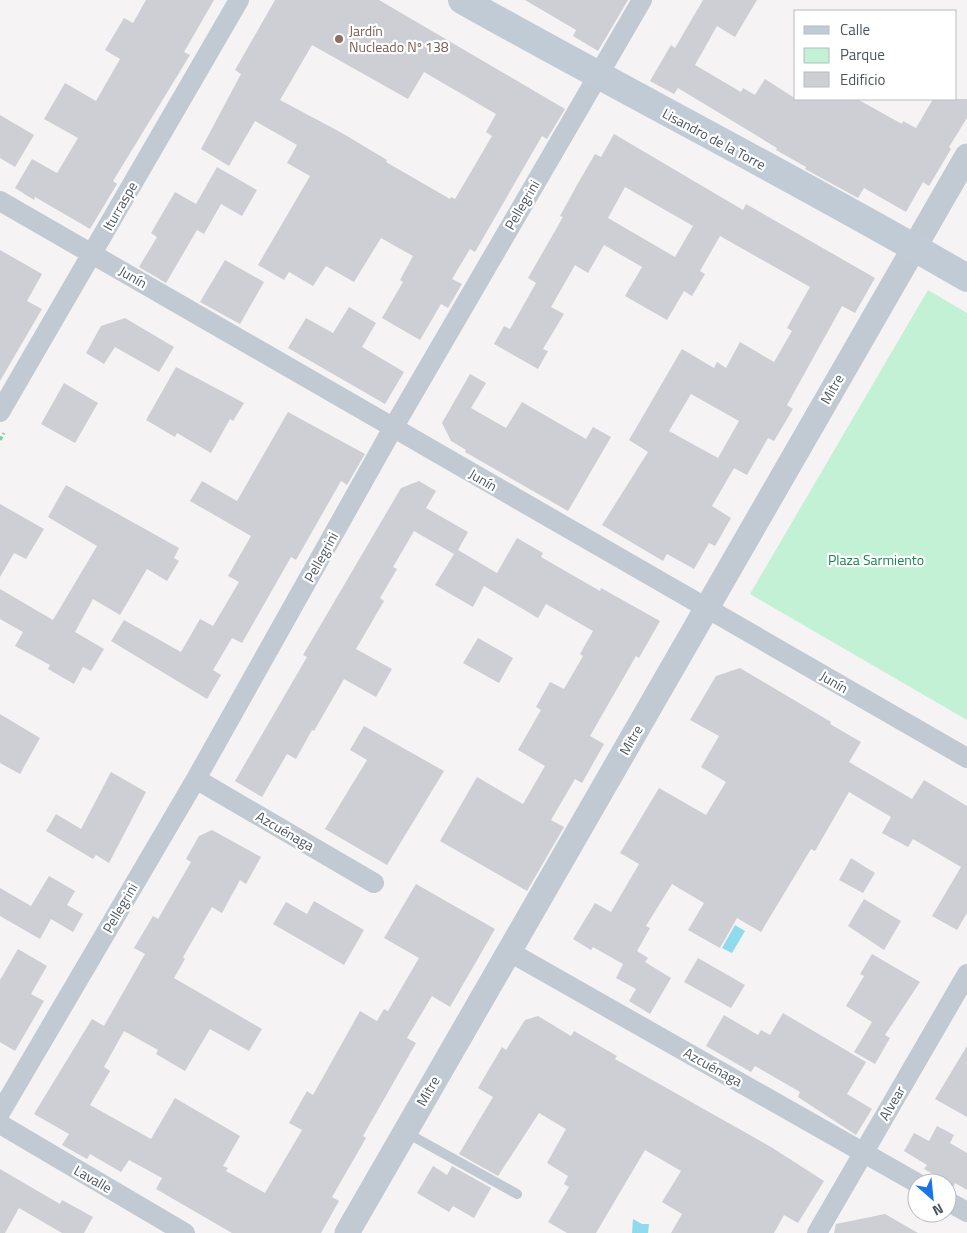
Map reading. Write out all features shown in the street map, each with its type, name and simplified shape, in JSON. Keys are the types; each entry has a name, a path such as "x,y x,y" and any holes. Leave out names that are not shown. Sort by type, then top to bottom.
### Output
{"main road":[{"name":"Lisandro de la Torre","path":"462,0 597,76 913,246 967,278"}],"street":[{"name":"Iturraspe","path":"0,412 239,0"},
{"name":"Pellegrini","path":"0,1114 196,779 394,428 642,0"},
{"name":"Mitre","path":"347,1233 707,610 913,246 967,156"},
{"name":"Junín","path":"0,201 707,610 967,758"},
{"name":"Azcuénaga","path":"196,779 374,883"},
{"name":"Azcuénaga","path":"508,952 907,1177"},
{"name":"Alvear","path":"817,1233 967,974"},
{"name":"Lavalle","path":"0,1124 185,1233"}],"lane":[{"path":"405,1132 517,1194"}],"green space":[{"name":"Plaza Sarmiento","path":"928,290 967,313 967,720 750,594"}],"water":[{"path":"735,925 745,931 732,953 722,948"},
{"path":"633,1219 642,1224 649,1224 648,1233 632,1233"}],"building":[{"path":"146,0 214,0 184,52 190,55 113,181 117,184 90,229 35,197 34,200 15,188 32,159 57,173 78,138 44,119 65,83 96,101 120,59 105,50 124,18 133,23"},
{"path":"275,0 379,0 565,109 547,139 542,136 475,252 470,249 452,279 462,284 448,308 441,304 420,340 382,318 403,282 400,280 413,256 381,238 354,282 326,266 313,286 289,272 284,280 258,265 310,176 287,163 297,145 255,121 229,166 201,149 241,74 235,70","holes":["312,45 408,99 424,72 496,114 486,132 492,136 455,199 451,197 450,199 386,162 387,160 342,133 280,100"]},
{"path":"525,0 628,0 598,51 573,36 576,30"},
{"path":"703,0 757,0 735,37 717,26 695,65 741,92 743,88 755,95 765,79 794,98 794,100 859,100 902,124 903,121 916,128 932,100 967,99 967,118 949,147 951,149 929,186 923,182 906,212 864,188 858,198 805,169 806,167 776,150 777,148 678,88 674,94 650,81 671,45 675,48"},
{"path":"0,115 34,135 15,167 0,158"},
{"path":"614,134 743,210 746,204 875,278 855,313 842,306 787,405 793,409 774,441 768,438 747,475 734,468 712,506 731,518 715,546 709,543 694,569 667,554 663,561 602,525 648,452 629,440 682,349 714,368 717,362 726,368 740,342 774,362 792,331 787,328 810,287 720,236 700,271 705,274 692,296 684,291 667,320 625,296 642,267 604,245 588,273 575,265 551,307 564,314 543,349 548,351 538,369 494,344 504,326 510,329 536,283 528,278 563,217 560,216 577,185 595,154 601,157","holes":["625,187 693,226 675,257 608,218","691,394 739,421 718,458 669,431"]},
{"path":"217,167 257,190 242,216 221,204 204,234 197,230 166,283 139,267 157,237 151,233 175,192 196,204"},
{"path":"0,250 42,274 27,301 42,309 0,381"},
{"path":"225,260 264,282 240,324 200,302"},
{"path":"349,307 376,323 362,347 404,372 385,404 288,348 306,318 333,333"},
{"path":"125,318 174,347 159,372 115,347 104,364 86,353 101,326"},
{"path":"176,367 244,403 233,421 230,419 211,453 177,433 175,437 146,420"},
{"path":"470,374 486,383 471,408 506,428 522,402 586,439 593,427 611,437 568,511 465,452 466,450 451,441 442,423"},
{"path":"64,383 98,403 75,443 41,424"},
{"path":"288,412 365,454 347,485 341,481 296,560 291,557 242,643 232,638 213,670 221,675 207,699 111,641 124,620 181,652 200,619 213,626 239,582 228,576 251,536 190,501 202,481 237,501"},
{"path":"419,481 436,491 426,508 468,532 458,550 497,573 517,538 543,553 541,557 600,591 601,588 660,621 639,658 636,656 590,736 604,744 582,783 575,779 551,820 564,827 527,891 440,841 477,777 523,804 545,766 518,750 541,710 536,707 550,682 564,689 583,656 580,654 593,631 546,604 538,618 484,586 473,607 435,585 454,554 414,531 393,567 397,569 380,598 384,601 356,649 392,669 376,697 344,679 296,759 287,754 262,797 235,781 307,657 303,655 401,488"},
{"path":"66,485 179,548 174,558 179,561 167,581 147,569 120,615 93,599 75,632 104,649 91,671 83,667 74,684 48,669 50,665 15,646 23,632 0,619 0,589 53,620 97,546 48,517"},
{"path":"0,504 44,529 26,559 14,553 0,577"},
{"path":"478,638 513,658 499,683 463,663"},
{"path":"740,668 861,742 849,762 912,799 924,780 967,806 967,913 957,930 932,916 961,867 913,839 908,847 882,833 891,817 849,792 815,851 811,849 761,932 737,918 720,948 688,930 704,903 672,884 646,926 650,928 637,951 648,958 645,962 671,978 650,1014 629,1001 636,989 616,978 623,964 593,947 591,950 573,939 595,903 611,912 639,864 620,853 659,788 706,815 726,782 701,767 719,736 690,720 716,676"},
{"path":"0,714 40,738 20,774 0,763"},
{"path":"364,726 444,771 387,865 325,829 367,760 350,750"},
{"path":"111,772 146,792 109,863 96,855 93,859 46,831 56,814 81,829"},
{"path":"212,830 261,857 246,884 240,880 222,913 212,907 183,957 185,959 174,978 262,1029 249,1051 210,1029 185,1071 156,1054 158,1050 124,1031 104,1067 110,1071 90,1105 151,1139 175,1098 240,1136 223,1166 228,1168 226,1171 265,1193 302,1130 289,1123 307,1091 313,1095 360,1011 377,1021 384,1009 388,1011 419,958 384,938 416,884 495,929 450,1007 432,996 407,1038 416,1043 363,1136 366,1138 332,1197 339,1201 321,1233 232,1233 156,1189 162,1178 129,1160 121,1172 90,1154 87,1159 62,1145 69,1134 34,1114 92,1019 104,1026 145,954 134,948 153,916 158,919 191,862 186,859 199,836"},
{"path":"851,858 875,873 863,893 839,880"},
{"path":"49,876 75,891 67,905 83,914 73,932 51,919 40,939 0,916 0,888 31,906"},
{"path":"864,899 901,921 884,950 848,926"},
{"path":"314,901 364,930 344,965 273,924 286,902 307,914"},
{"path":"18,949 47,966 31,994 44,1001 15,1051 0,1042 0,980"},
{"path":"872,954 920,982 885,1035 890,1038 875,1064 854,1052 872,1022 846,1006 864,976 860,974"},
{"path":"698,958 745,985 731,1008 684,982"},
{"path":"783,1013 866,1062 847,1094 872,1109 856,1135 798,1097 800,1092 755,1066 751,1072 706,1046 724,1015 758,1035 761,1030 770,1035"},
{"path":"538,1016 571,1036 574,1031 617,1056 615,1059 771,1147 824,1181 798,1223 784,1215 774,1233 671,1233 682,1214 662,1202 681,1171 645,1150 596,1233 567,1233 548,1222 569,1187 564,1184 568,1176 547,1163 566,1129 539,1113 498,1176 459,1154 493,1097 478,1088 502,1047 506,1050 525,1020"},
{"path":"967,1046 967,1117 935,1099"},
{"path":"937,1126 954,1135 950,1143 967,1153 967,1190 957,1184 957,1173 931,1173 924,1169 927,1165 904,1151 914,1133 929,1141"},
{"path":"433,1166 447,1175 452,1166 491,1188 474,1218 453,1206 449,1212 417,1193"},
{"path":"0,1169 60,1204 62,1200 93,1217 84,1233 62,1233 19,1208 5,1233 0,1233"},
{"path":"885,1214 918,1233 834,1233 836,1224"}],"place":[{"name":"Jardín Nucleado Nº 138","path":"339,39"}]}
